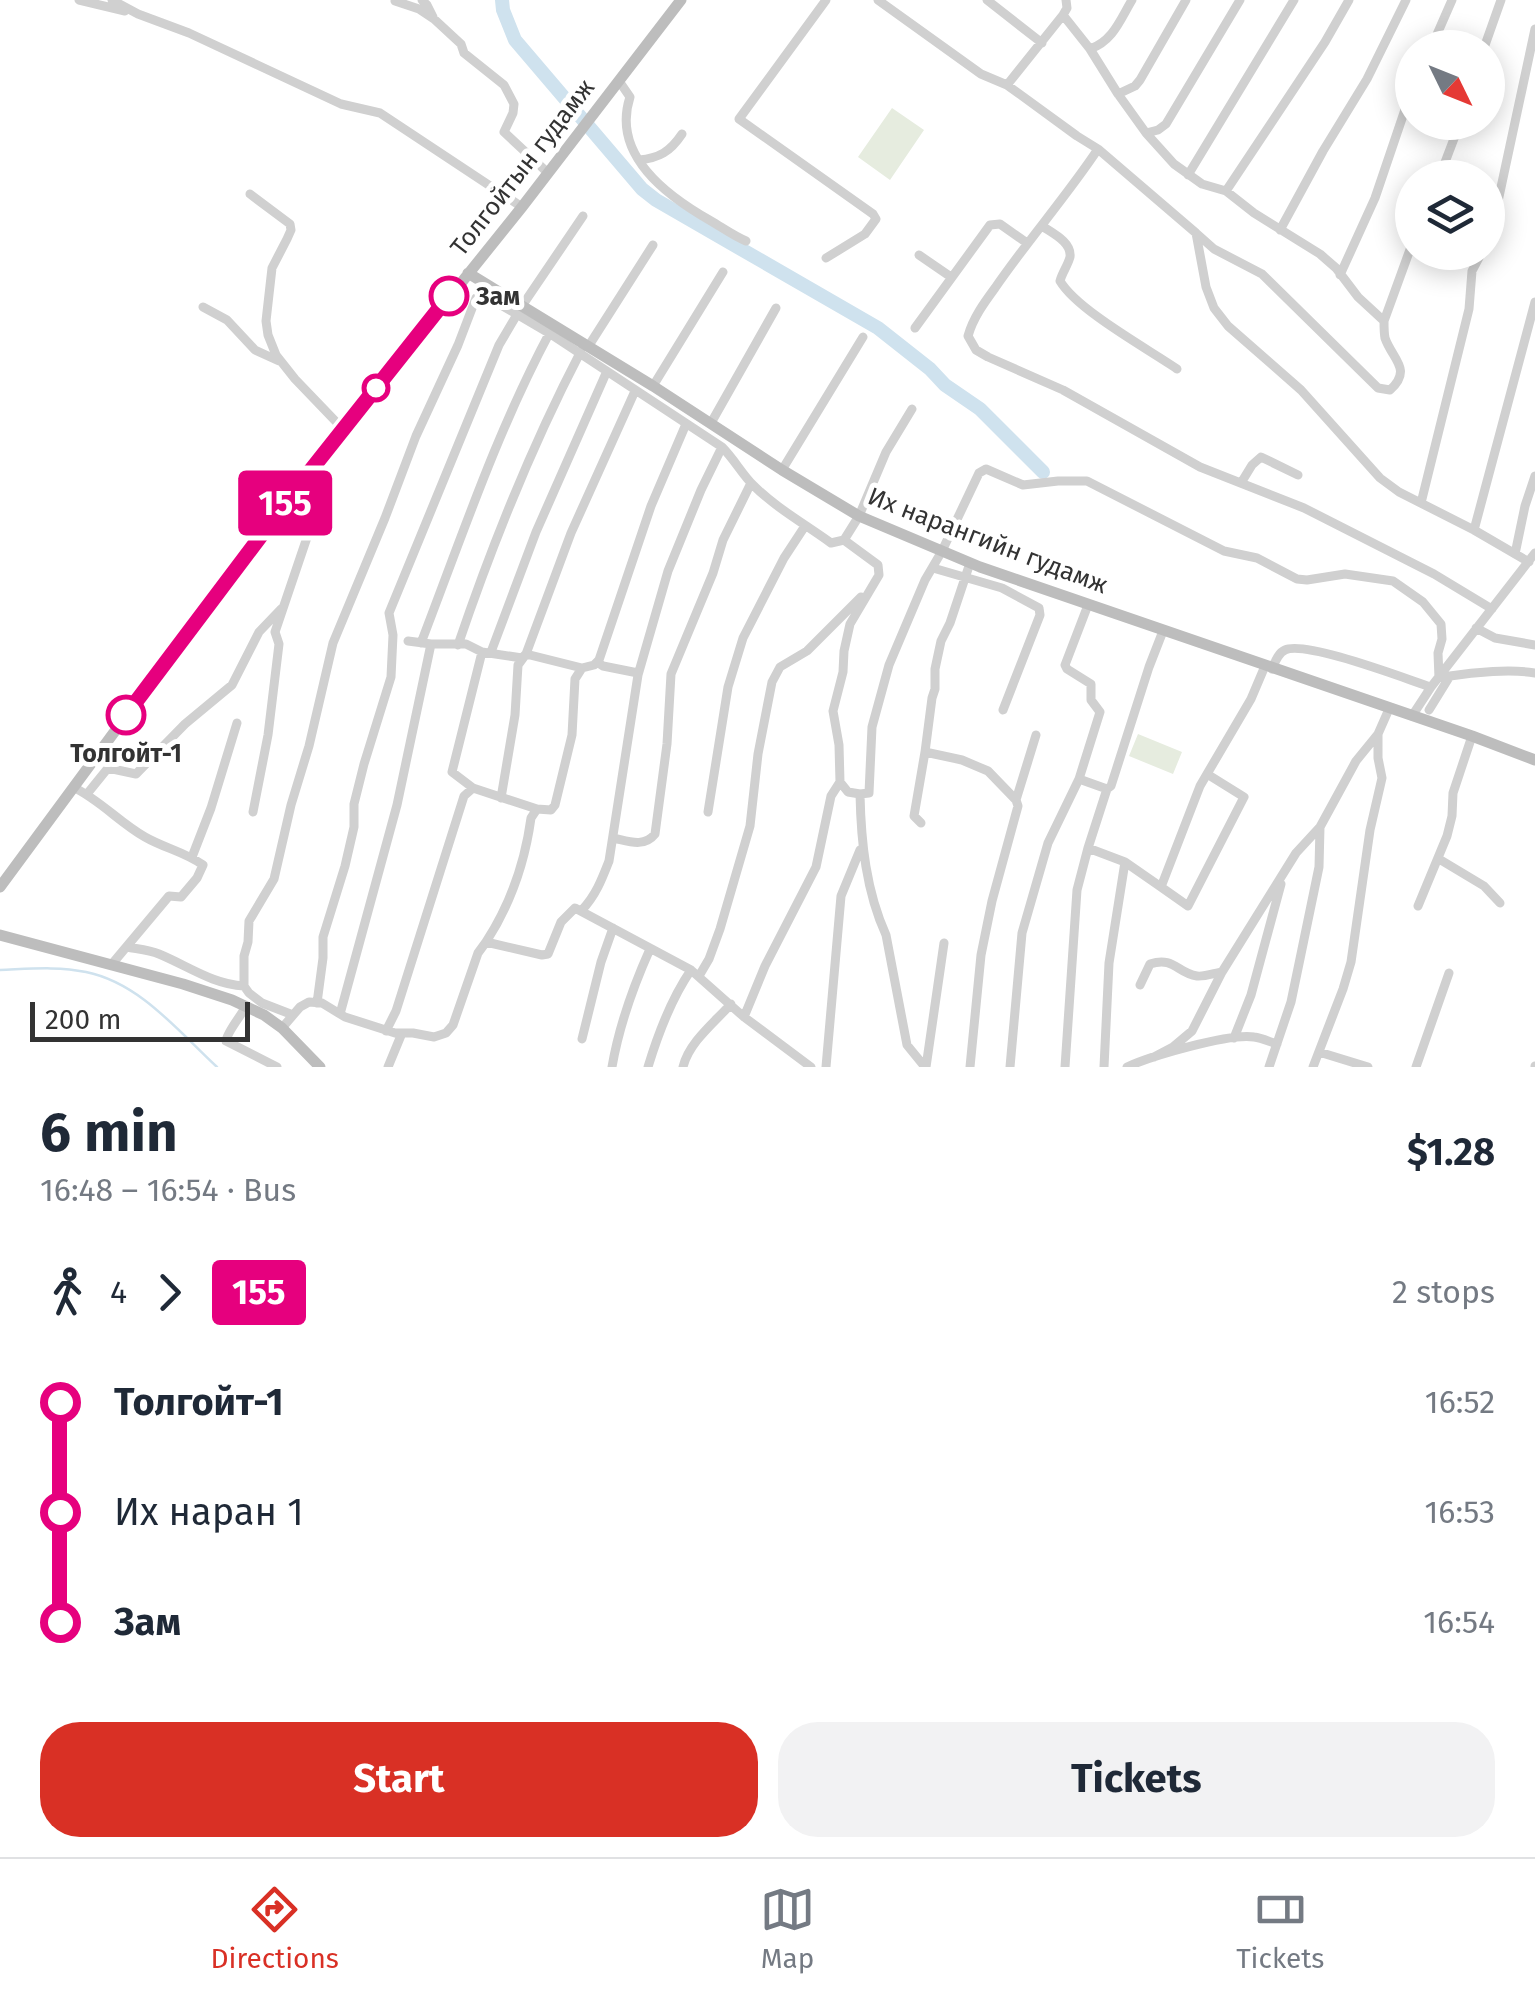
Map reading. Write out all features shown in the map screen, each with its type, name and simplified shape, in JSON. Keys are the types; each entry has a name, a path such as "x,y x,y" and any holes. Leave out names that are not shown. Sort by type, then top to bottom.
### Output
{"main road":[{"name":"Толгойтын гудамж","path":"0,887 303,480 682,0"},
{"name":"Их нарангийн гудамж","path":"468,272 519,310 653,386 859,516 970,563 1004,582 1088,605 1535,760"},
{"path":"0,935 206,990 246,1006 282,1028 320,1067"}],"street":[{"path":"79,0 138,14"},
{"path":"112,0 341,104 380,113 522,207"},
{"path":"422,0 434,19"},
{"path":"826,0 738,119 873,214 876,219 865,234 826,258"},
{"path":"878,0 981,74 1007,85 1098,149 1214,249 1262,274 1333,346 1384,390 1390,390 1401,376 1384,335 1384,321 1403,270"},
{"path":"987,0 1042,42"},
{"path":"1007,85 1063,15 1066,0"},
{"path":"1090,49 1111,36 1132,0"},
{"path":"1118,94 1136,86 1186,0"},
{"path":"1146,133 1166,124 1240,0"},
{"path":"1188,175 1294,0"},
{"path":"1226,190 1349,0"},
{"path":"1280,230 1368,78 1406,0"},
{"path":"1439,30 1452,0"},
{"path":"1490,30 1501,0"},
{"path":"395,2 434,19 461,44 464,53 504,84 514,104 504,132 548,173"},
{"path":"1063,15 1146,133 1188,175 1202,184 1226,190 1254,214 1320,254 1384,321"},
{"path":"1505,169 1535,30"},
{"path":"615,85 630,98 626,130 639,160 679,201 746,241"},
{"path":"639,160 657,158 682,134"},
{"path":"1340,274 1375,198 1395,139"},
{"path":"1098,149 970,327 968,336 976,350 1063,390 1200,467 1304,508 1492,609"},
{"path":"250,194 290,224 291,230 272,268 266,320 276,355 343,429"},
{"path":"316,1002 323,937 354,827 354,804 364,764 391,677 393,635 389,613 500,346 519,310 583,216"},
{"path":"914,328 990,224 1000,224 1028,243"},
{"path":"1042,226 1070,250 1060,281 1070,294 1177,369"},
{"path":"1196,233 1206,288 1214,308 1228,326 1300,390 1380,478 1515,554 1532,558 1412,716"},
{"path":"458,645 515,494 559,393 584,348 654,245"},
{"path":"918,255 951,277"},
{"path":"1422,503 1469,308 1473,270"},
{"path":"653,386 723,272"},
{"path":"293,1015 262,1003 244,986 249,921 274,879 333,642 476,298 492,293"},
{"path":"1474,530 1535,302"},
{"path":"203,307 227,320 255,350 282,362"},
{"path":"711,423 776,308"},
{"path":"340,1014 397,805 426,644 509,418 551,329"},
{"path":"782,470 863,337"},
{"path":"584,348 607,371 722,447 751,483 831,543 844,540 859,516 886,452 912,410"},
{"path":"582,668 575,679 572,735 555,805 550,810 537,810 472,788 452,772 486,652 607,371"},
{"path":"501,798 515,715 518,665 526,654 571,533 635,390"},
{"path":"526,654 582,668 597,662 651,506 686,424"},
{"path":"582,910 601,884 609,860 638,673 668,571 722,447"},
{"path":"1241,483 1262,457 1298,475"},
{"path":"840,782 848,792 869,794 872,728 889,665 925,580 979,473 986,469 1024,485 1087,481 1224,550 1257,558 1297,579 1345,574 1393,581 1423,602 1441,624 1435,682"},
{"path":"1515,554 1535,476"},
{"path":"254,812 279,644 275,632 318,505 303,480"},
{"path":"613,838 644,843 655,834 671,674 723,540 751,483"},
{"path":"708,812 728,687 743,638 805,526"},
{"path":"744,1017 765,966 816,867 831,796 840,782 834,711 844,672 844,651 850,624 879,575 878,565 844,540"},
{"path":"921,822 914,816 935,668 970,563"},
{"path":"933,568 1004,582 1039,608 1040,616 1003,710"},
{"path":"648,1067 681,984 709,959 720,929 750,826 772,682 780,667 807,651 867,592"},
{"path":"1010,1067 1022,933 1048,842 1079,778 1100,712 1091,700 1092,684 1068,670 1066,662 1088,605"},
{"path":"87,794 108,768 136,774 185,724 232,685 260,632 283,606"},
{"path":"1476,628 1494,638 1535,644"},
{"path":"1065,1067 1078,890 1088,848 1162,631"},
{"path":"408,641 466,644 522,658 526,654"},
{"path":"1160,886 1200,786 1268,668 1283,650 1322,651 1435,682"},
{"path":"597,662 638,673"},
{"path":"1429,710 1450,676 1470,672 1535,673"},
{"path":"1154,1057 1192,1031 1222,972 1296,852 1320,827 1356,761 1378,734 1388,709"},
{"path":"192,857 238,723"},
{"path":"1016,800 1036,734"},
{"path":"1313,1067 1350,962 1382,778 1378,734"},
{"path":"1418,906 1452,816 1453,793 1472,736"},
{"path":"925,752 988,770 1018,806 981,955 970,1067"},
{"path":"1088,848 1124,862 1186,906 1190,904 1244,797 1207,774"},
{"path":"1079,778 1107,790"},
{"path":"72,787 145,837 203,865 181,897 168,896 112,964"},
{"path":"386,1031 396,1012 464,796 472,788"},
{"path":"860,794 861,847 886,936 907,1045 926,1067"},
{"path":"282,1028 310,1002 316,1002 386,1031 434,1037 446,1033 453,1025 478,952 500,920 512,893 531,818 537,810"},
{"path":"1270,1067 1290,1002 1319,867 1320,827"},
{"path":"826,1067 841,896 861,847"},
{"path":"1438,858 1484,886 1500,903"},
{"path":"1104,1067 1109,963 1124,862"},
{"path":"1234,1038 1251,996 1283,876"},
{"path":"486,942 548,954 561,922 575,908 582,910 695,973 744,1017 811,1067"},
{"path":"582,1039 612,928"},
{"path":"926,1067 944,943"},
{"path":"126,947 159,954 191,972 244,986"},
{"path":"612,1067 617,1037 650,948"},
{"path":"1140,985 1150,964 1160,961 1197,976 1222,972"},
{"path":"1416,1067 1449,974"},
{"path":"683,1067 694,1045 732,1004"},
{"path":"246,1006 226,1041 277,1067"},
{"path":"388,1067 402,1034"},
{"path":"1127,1067 1234,1038 1253,1036 1277,1044"},
{"path":"1319,1052 1368,1067"}],"shaded area":[{"path":"892,108 924,130 890,180 858,157"},
{"path":"1138,734 1182,752 1173,774 1129,756"}],"waterway":[{"path":"502,0 515,40 642,189 878,328 980,409 1043,472"},
{"path":"0,970 65,969 124,986 157,1010 217,1067"}],"bus line":[{"name":"155","path":"126,715 303,480 449,296"}],"place":[{"name":"Зам","path":"449,296"},
{"name":"Толгойт-1","path":"126,715"}]}
